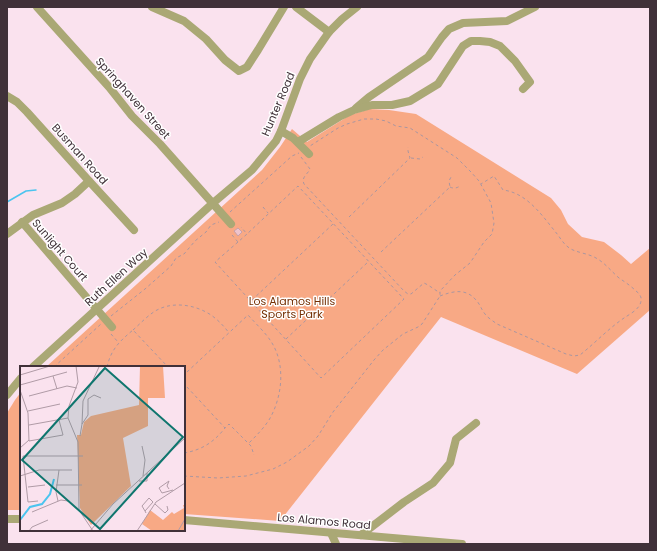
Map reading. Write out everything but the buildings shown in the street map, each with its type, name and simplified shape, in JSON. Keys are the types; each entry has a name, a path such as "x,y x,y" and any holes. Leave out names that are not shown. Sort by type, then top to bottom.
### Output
{"street":[{"name":"Springhaven Street","path":"37,7 109,87 132,116 160,144 231,224"},
{"path":"152,7 184,20 206,39 225,60 239,71 246,67 258,50 284,7"},
{"path":"296,7 329,32"},
{"name":"Hunter Road","path":"213,204 252,170 276,141 300,79 310,60 329,32 357,7"},
{"path":"354,110 369,97 428,57 449,29 463,23 507,21 535,7"},
{"path":"298,142 339,117 354,110 372,105 392,105 410,101 419,94 438,84 463,46 471,41 490,42 500,46 515,61 530,82 523,89"},
{"name":"Busman Road","path":"7,96 17,102 27,112 134,230"},
{"path":"281,131 298,142 307,152"},
{"path":"7,234 22,222 62,203 89,181"},
{"name":"Ruth Ellen Way","path":"34,366 213,204"},
{"name":"Sunlight Court","path":"22,222 112,327"},
{"path":"7,395 20,379"},
{"path":"361,535 404,502 433,483 450,463 456,440 476,423"},
{"path":"7,519 20,519"},
{"name":"Los Alamos Road","path":"185,520 361,535 388,541 462,544"},
{"path":"331,533 336,544"}],"path":[{"path":"185,476 218,478 246,476 273,469 298,455 318,436 333,412 383,350 403,334 422,324 440,296 440,291 446,283 470,262 484,242 492,234 494,223 491,203 471,172 457,158 410,128 396,126 386,121 376,119 364,119 334,130 307,152"},
{"path":"408,147 410,158"},
{"path":"55,366 106,320 171,266 176,258 184,254 211,225 218,223 292,156 298,153 310,168 310,171 303,178 304,184 404,291 411,294 424,284 440,293"},
{"path":"348,217 410,158 420,159 424,157"},
{"path":"440,296 458,291 465,292 477,301 484,314 497,324 566,354 574,356 580,355 609,330 635,311 641,302 641,297 635,290 603,263 596,258 566,246 534,206 516,194 503,190 494,176 480,184"},
{"path":"450,187 448,181 451,177"},
{"path":"298,186 404,299 322,378 215,262 268,214 298,186"},
{"path":"450,187 458,188 460,186"},
{"path":"381,252 450,187"},
{"path":"262,208 268,214"},
{"path":"251,301 333,224"},
{"path":"241,227 247,234"},
{"path":"232,235 238,242"},
{"path":"286,339 369,261"},
{"path":"107,366 111,355 119,342 151,314 163,307 177,305 195,308 208,313 221,323 229,333"},
{"path":"188,372 248,315 272,344 279,361 280,384 279,396 268,421 248,444"},
{"path":"133,330 167,366"},
{"path":"114,337 119,342"},
{"path":"187,387 225,428"},
{"path":"20,414 20,434"},
{"path":"185,453 205,447 217,438 229,424 251,446 254,455"}],"green space":[{"name":"Los Alamos Hills Sports Park","path":"370,109 416,114 551,198 561,210 568,224 582,237 604,242 631,264 650,248 650,310 577,374 441,317 280,521 185,514 185,366 47,366 262,170 292,129 307,142 350,115"},
{"path":"20,393 20,510 7,510 7,413"}],"waterway":[{"path":"7,202 26,191 36,190"}]}
